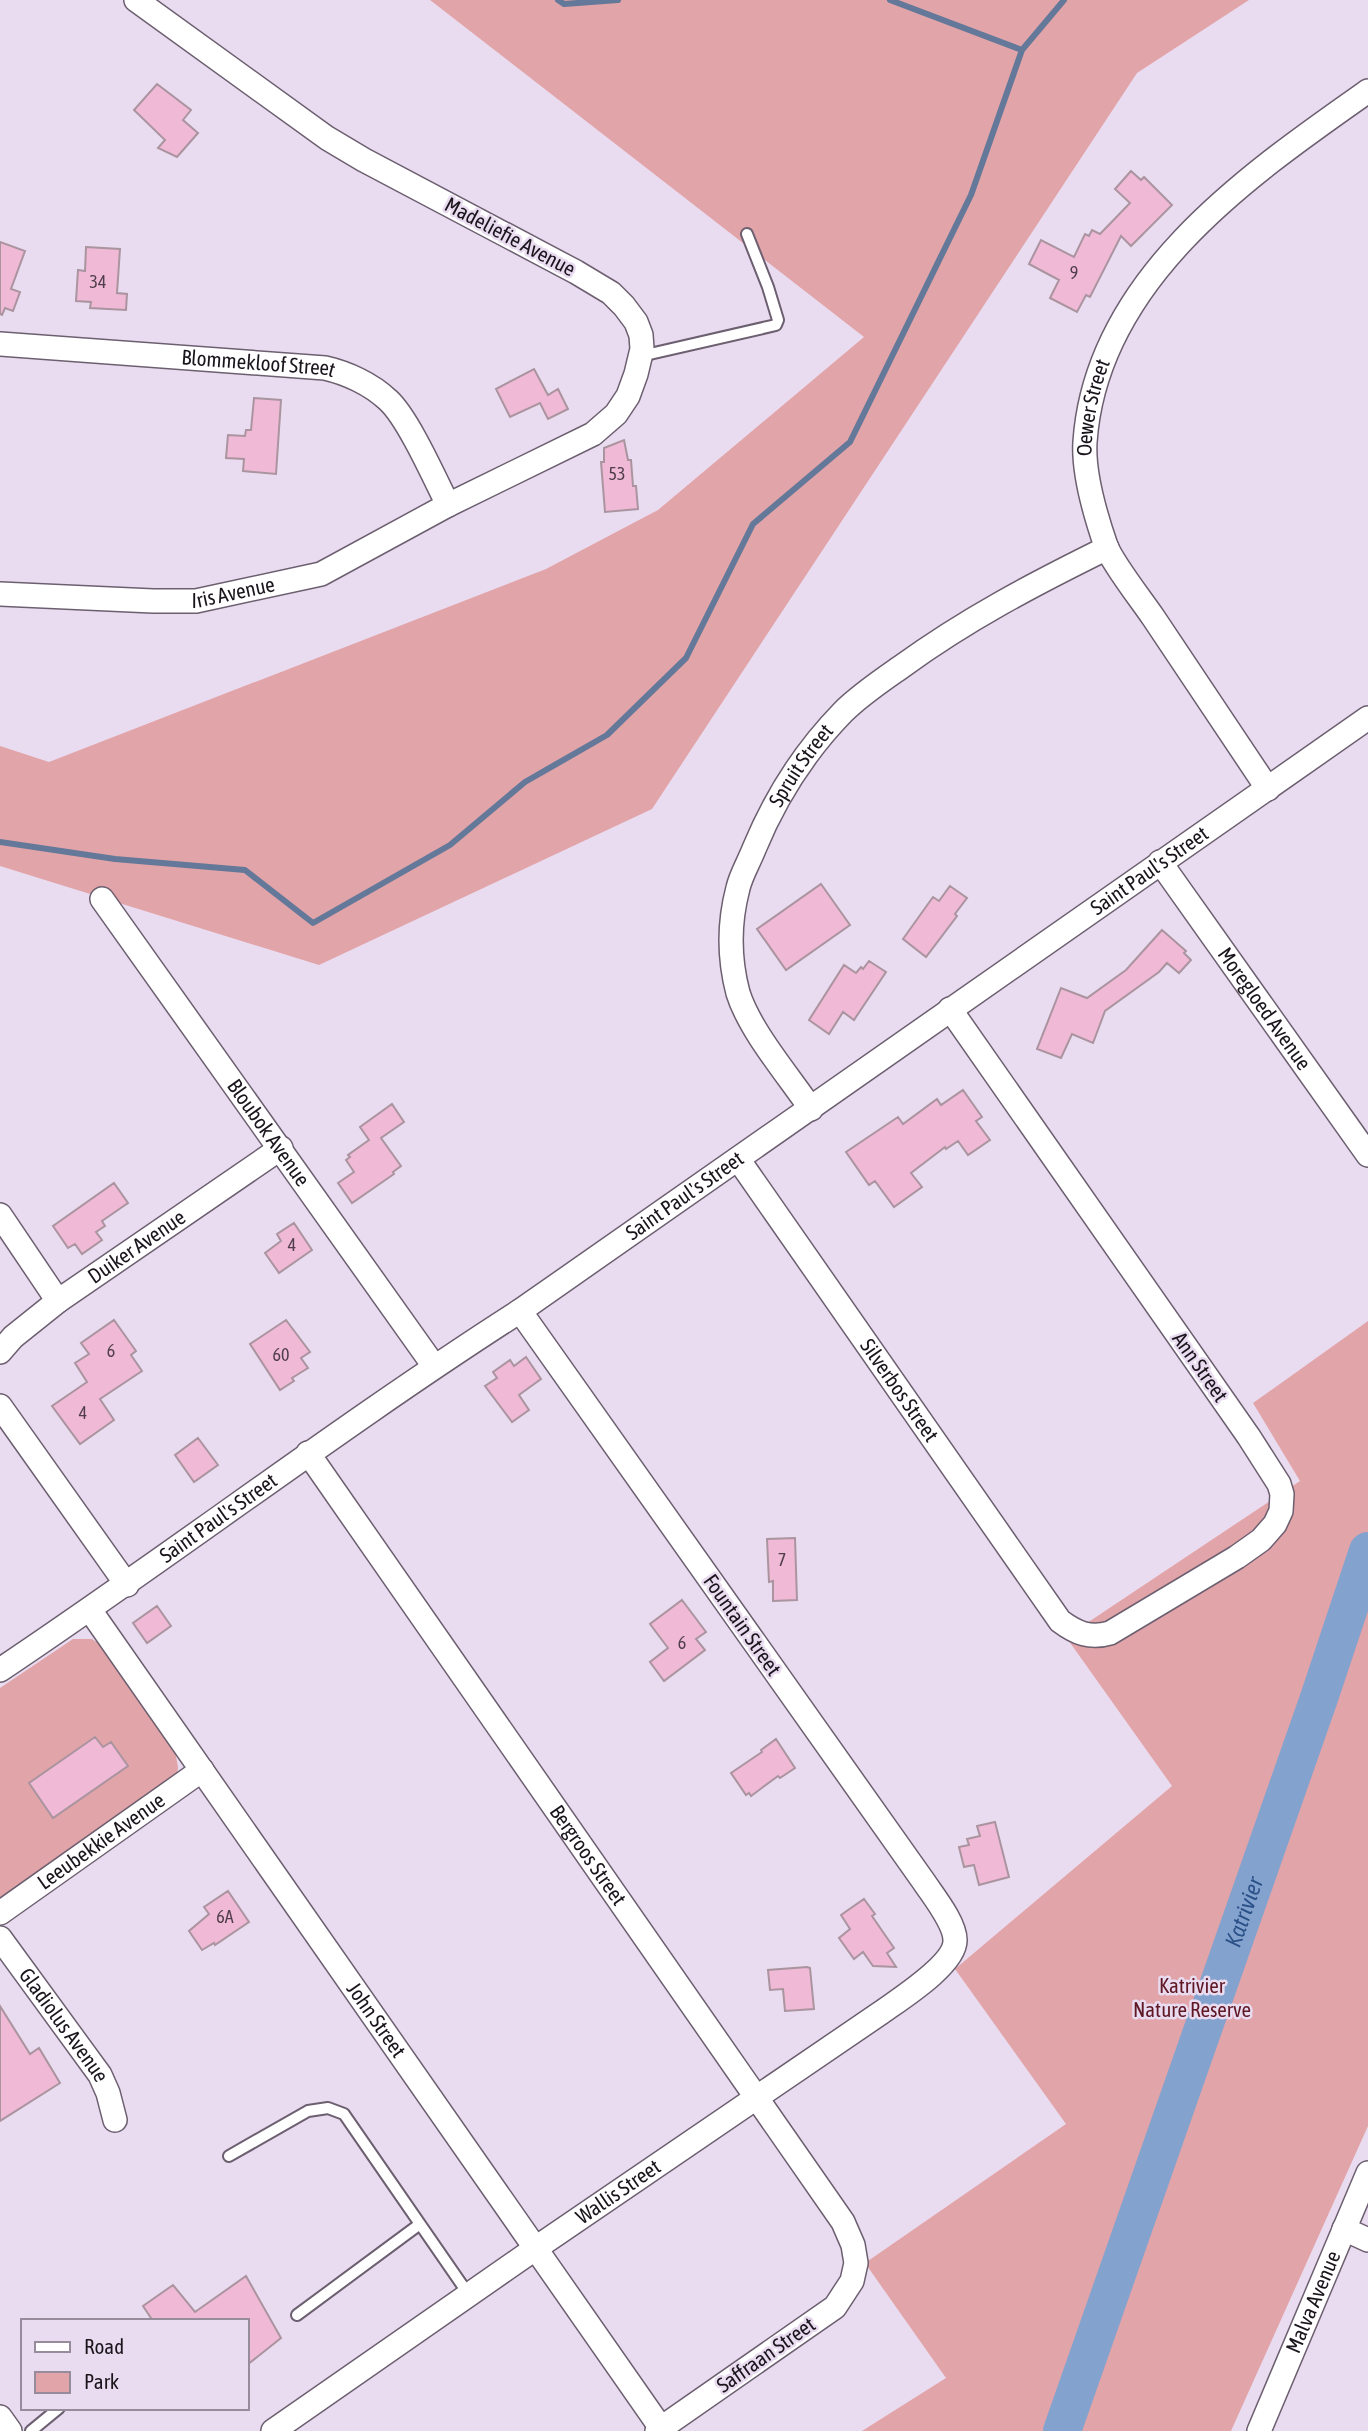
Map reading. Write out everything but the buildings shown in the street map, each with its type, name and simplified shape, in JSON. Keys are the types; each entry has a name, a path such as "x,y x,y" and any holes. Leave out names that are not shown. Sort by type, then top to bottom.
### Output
{"street":[{"name":"Madeliefie Avenue","path":"136,0 327,138 606,290 625,306 639,328 640,356 628,396 602,429 448,505"},
{"name":"Oewer Street","path":"1268,789 1107,548 1088,481 1085,444 1093,393 1105,358 1122,319 1144,287 1174,250 1217,208 1310,132 1368,91"},
{"name":"Blommekloof Street","path":"0,344 325,368 344,373 391,402 448,505"},
{"name":"Iris Avenue","path":"0,594 196,601 321,574 448,505"},
{"name":"Spruit Street","path":"811,1109 752,1024 739,996 734,975 731,931 738,887 764,824 790,777 811,747 844,711 872,687 978,614 1107,548"},
{"name":"Saint Paul's Street","path":"0,1670 127,1585 308,1453 434,1366 520,1311 811,1109 1368,718"},
{"name":"Moregloed Avenue","path":"1160,862 1368,1155"},
{"name":"Bloubok Avenue","path":"102,899 281,1147 434,1366"},
{"name":"Ann Street","path":"950,1009 1249,1437 1276,1479 1282,1494 1281,1511 1275,1524 1261,1540 1110,1633 1100,1636 1086,1635 1074,1631 1060,1621"},
{"name":"Duiker Avenue","path":"0,1352 13,1337 58,1301 281,1147"},
{"name":"Silverbos Street","path":"738,1159 1060,1621"},
{"path":"0,1215 58,1301"},
{"name":"Fountain Street","path":"520,1311 924,1882 946,1917 956,1944"},
{"path":"0,1406 127,1585"},
{"name":"Bergroos Street","path":"308,1453 843,2222 853,2245 856,2263"},
{"name":"John Street","path":"90,1610 660,2430"},
{"name":"Leeubekkie Avenue","path":"0,1913 202,1770"},
{"name":"Gladiolus Avenue","path":"0,1938 100,2075 115,2120"},
{"name":"Wallis Street","path":"273,2431 882,2012 933,1974 950,1957 956,1944"},
{"name":"Malva Avenue","path":"1259,2431 1368,2173"},
{"path":"1344,2229 1368,2239"},
{"name":"Saffraan Street","path":"660,2430 835,2307 852,2281 856,2263"},
{"path":"0,2417 10,2431"}],"lane":[{"path":"640,356 776,325 778,320 768,287 747,234"},
{"path":"229,2156 308,2111 320,2108 336,2110 350,2120 469,2295"},
{"path":"297,2315 420,2224"},
{"path":"31,2431 57,2410"}],"green space":[{"path":"430,0 1249,0 1137,73 652,809 319,965 0,866 0,746 49,762 546,569 658,510 864,337"},
{"name":"Katrivier Nature Reserve","path":"1368,1321 1368,2126 1231,2431 862,2431 946,2378 865,2263 1066,2124 955,1969 1172,1786 1066,1637 1300,1481 1253,1403"},
{"path":"73,1639 92,1639 102,1646 175,1751 177,1776 0,1905 0,1688"}],"waterway":[{"path":"558,0 564,4 618,0"},
{"path":"890,0 1022,50 1064,0"},
{"path":"0,842 115,859 245,870 313,923 450,845 525,782 607,735 686,658 753,524 850,442 971,195 1022,50"},
{"name":"Katrivier","path":"1062,2431 1368,1551"}]}
